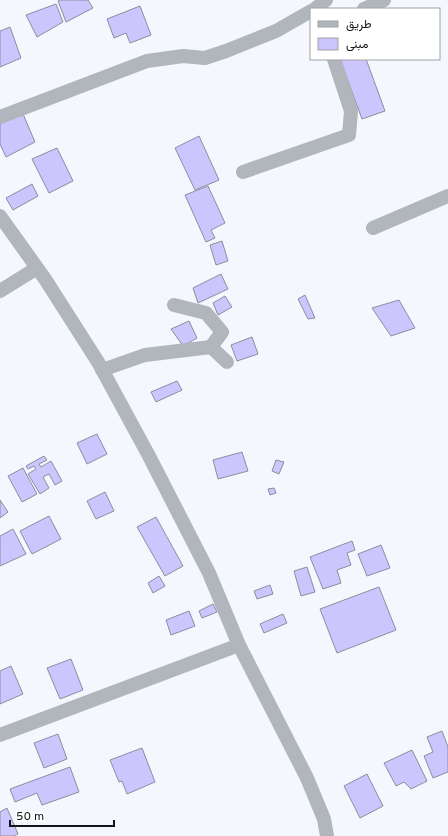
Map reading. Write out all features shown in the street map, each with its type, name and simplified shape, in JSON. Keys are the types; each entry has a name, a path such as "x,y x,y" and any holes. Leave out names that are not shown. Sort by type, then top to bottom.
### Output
{"street":[{"path":"366,8 384,0"},
{"path":"0,117 147,61 183,56 205,58 226,51 276,31 310,11"},
{"path":"243,172 349,135 352,111 334,60"},
{"path":"373,228 448,196"},
{"path":"0,217 37,268 102,370 149,456 209,573 239,645 307,778 324,819 328,836"},
{"path":"0,291 37,268"},
{"path":"102,370 145,355 211,347 222,332 206,313 174,305"},
{"path":"211,347 227,362"},
{"path":"0,735 239,645"}],"building":[{"path":"88,0 93,8 66,22 58,1"},
{"path":"56,4 63,22 37,37 26,15"},
{"path":"140,6 151,35 130,43 126,33 114,38 107,19"},
{"path":"10,27 21,58 0,67 0,31"},
{"path":"340,60 366,60 385,111 362,119"},
{"path":"23,114 35,142 6,157 0,144 0,124"},
{"path":"199,136 219,180 195,190 175,148"},
{"path":"57,148 73,181 49,193 32,159"},
{"path":"32,184 38,196 13,210 6,198"},
{"path":"208,186 225,223 211,230 215,238 206,242 185,195"},
{"path":"222,241 228,261 216,265 210,245"},
{"path":"221,274 228,289 198,303 193,288"},
{"path":"305,295 315,318 308,319 298,299"},
{"path":"225,296 232,307 218,315 213,303"},
{"path":"399,300 415,328 391,336 372,308"},
{"path":"189,321 197,338 183,346 171,329"},
{"path":"252,337 258,354 237,361 231,345"},
{"path":"177,381 182,390 156,402 151,392"},
{"path":"97,434 107,454 87,464 77,443"},
{"path":"242,452 248,471 218,479 213,460"},
{"path":"44,456 47,460 39,464 41,467 51,461 62,481 55,485 49,474 43,477 49,488 40,494 28,474 36,469 34,466 28,469 26,466"},
{"path":"276,460 284,462 279,474 272,471"},
{"path":"23,468 37,494 22,502 8,476"},
{"path":"274,488 276,493 270,495 268,489"},
{"path":"105,492 114,511 96,519 87,501"},
{"path":"0,500 8,512 0,518"},
{"path":"49,516 61,539 32,554 20,531"},
{"path":"156,517 183,566 165,576 137,527"},
{"path":"13,529 26,554 0,566 0,536"},
{"path":"352,541 355,550 347,553 351,565 337,570 341,583 323,589 310,557"},
{"path":"381,545 390,568 367,576 358,554"},
{"path":"307,567 315,592 301,596 294,571"},
{"path":"159,576 165,586 153,593 148,583"},
{"path":"270,585 273,594 257,599 254,591"},
{"path":"379,587 396,630 337,653 320,609"},
{"path":"213,604 217,612 202,618 199,611"},
{"path":"189,611 195,626 171,635 166,620"},
{"path":"283,614 287,623 264,633 260,624"},
{"path":"71,659 83,690 60,699 47,668"},
{"path":"11,666 23,694 0,704 0,671"},
{"path":"442,731 448,747 448,772 433,778 424,756 433,752 427,737"},
{"path":"58,734 67,759 44,768 34,743"},
{"path":"142,748 155,782 127,794 122,781 119,782 110,760"},
{"path":"412,750 427,781 411,789 404,782 396,786 384,763"},
{"path":"70,767 79,792 42,805 37,793 15,802 10,789"},
{"path":"367,774 383,806 360,818 344,786"},
{"path":"7,808 18,834 14,836 0,836 0,812"}]}
